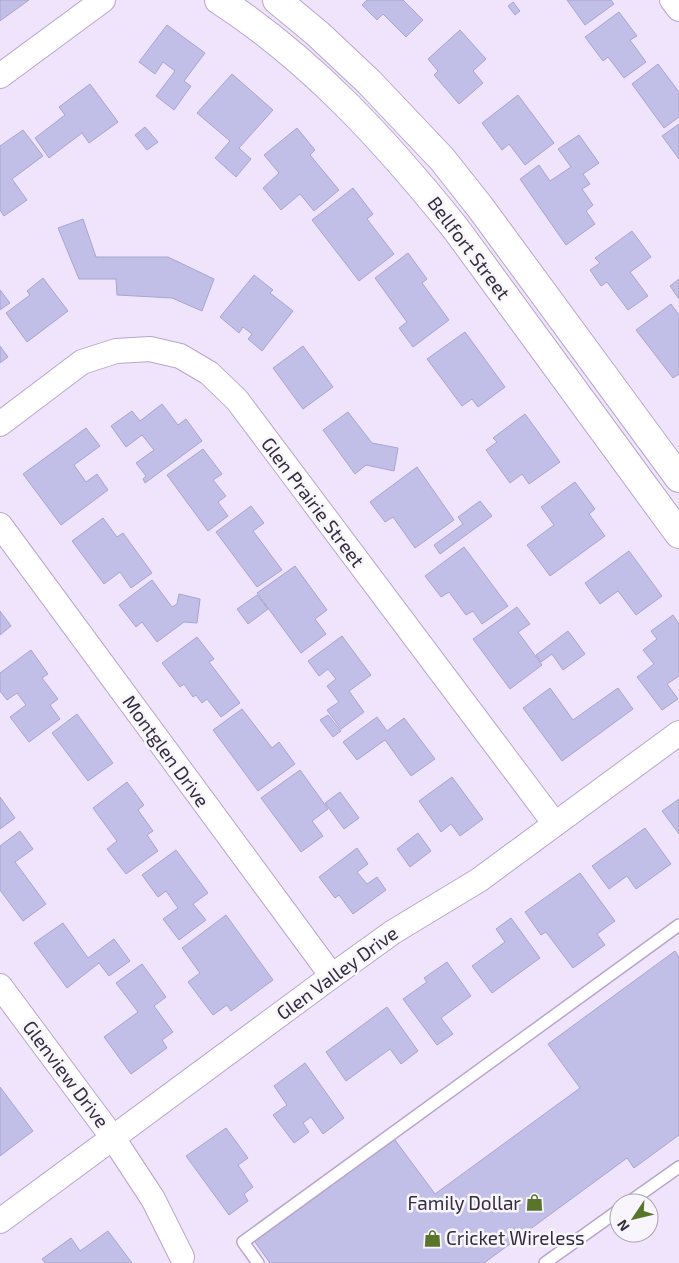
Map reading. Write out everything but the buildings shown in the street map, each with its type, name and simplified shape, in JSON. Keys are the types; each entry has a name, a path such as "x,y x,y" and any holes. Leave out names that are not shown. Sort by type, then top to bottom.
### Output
{"main road":[{"name":"Bellfort Street","path":"219,0 256,24 313,72 374,131 421,185 456,229 679,534"},
{"name":"Bellfort Street","path":"277,0 318,34 370,82 442,159 480,207 679,478"}],"street":[{"path":"0,76 103,0"},
{"path":"672,0 679,9"},
{"name":"Glen Prairie Street","path":"0,424 82,362 116,351 150,349 180,356 209,373 237,400 555,824"},
{"name":"Montglen Drive","path":"0,525 332,976"},
{"name":"Glen Valley Drive","path":"0,1221 393,932 479,880 679,733"},
{"name":"Glenview Drive","path":"0,986 114,1138 153,1199 182,1257"}],"lane":[{"path":"258,1263 242,1242 679,925"},
{"path":"642,1193 679,1166"},
{"path":"545,1263 609,1217"}],"place":[{"name":"Family Dollar","path":"535,1203"},
{"name":"Cricket Wireless","path":"432,1238"}]}
